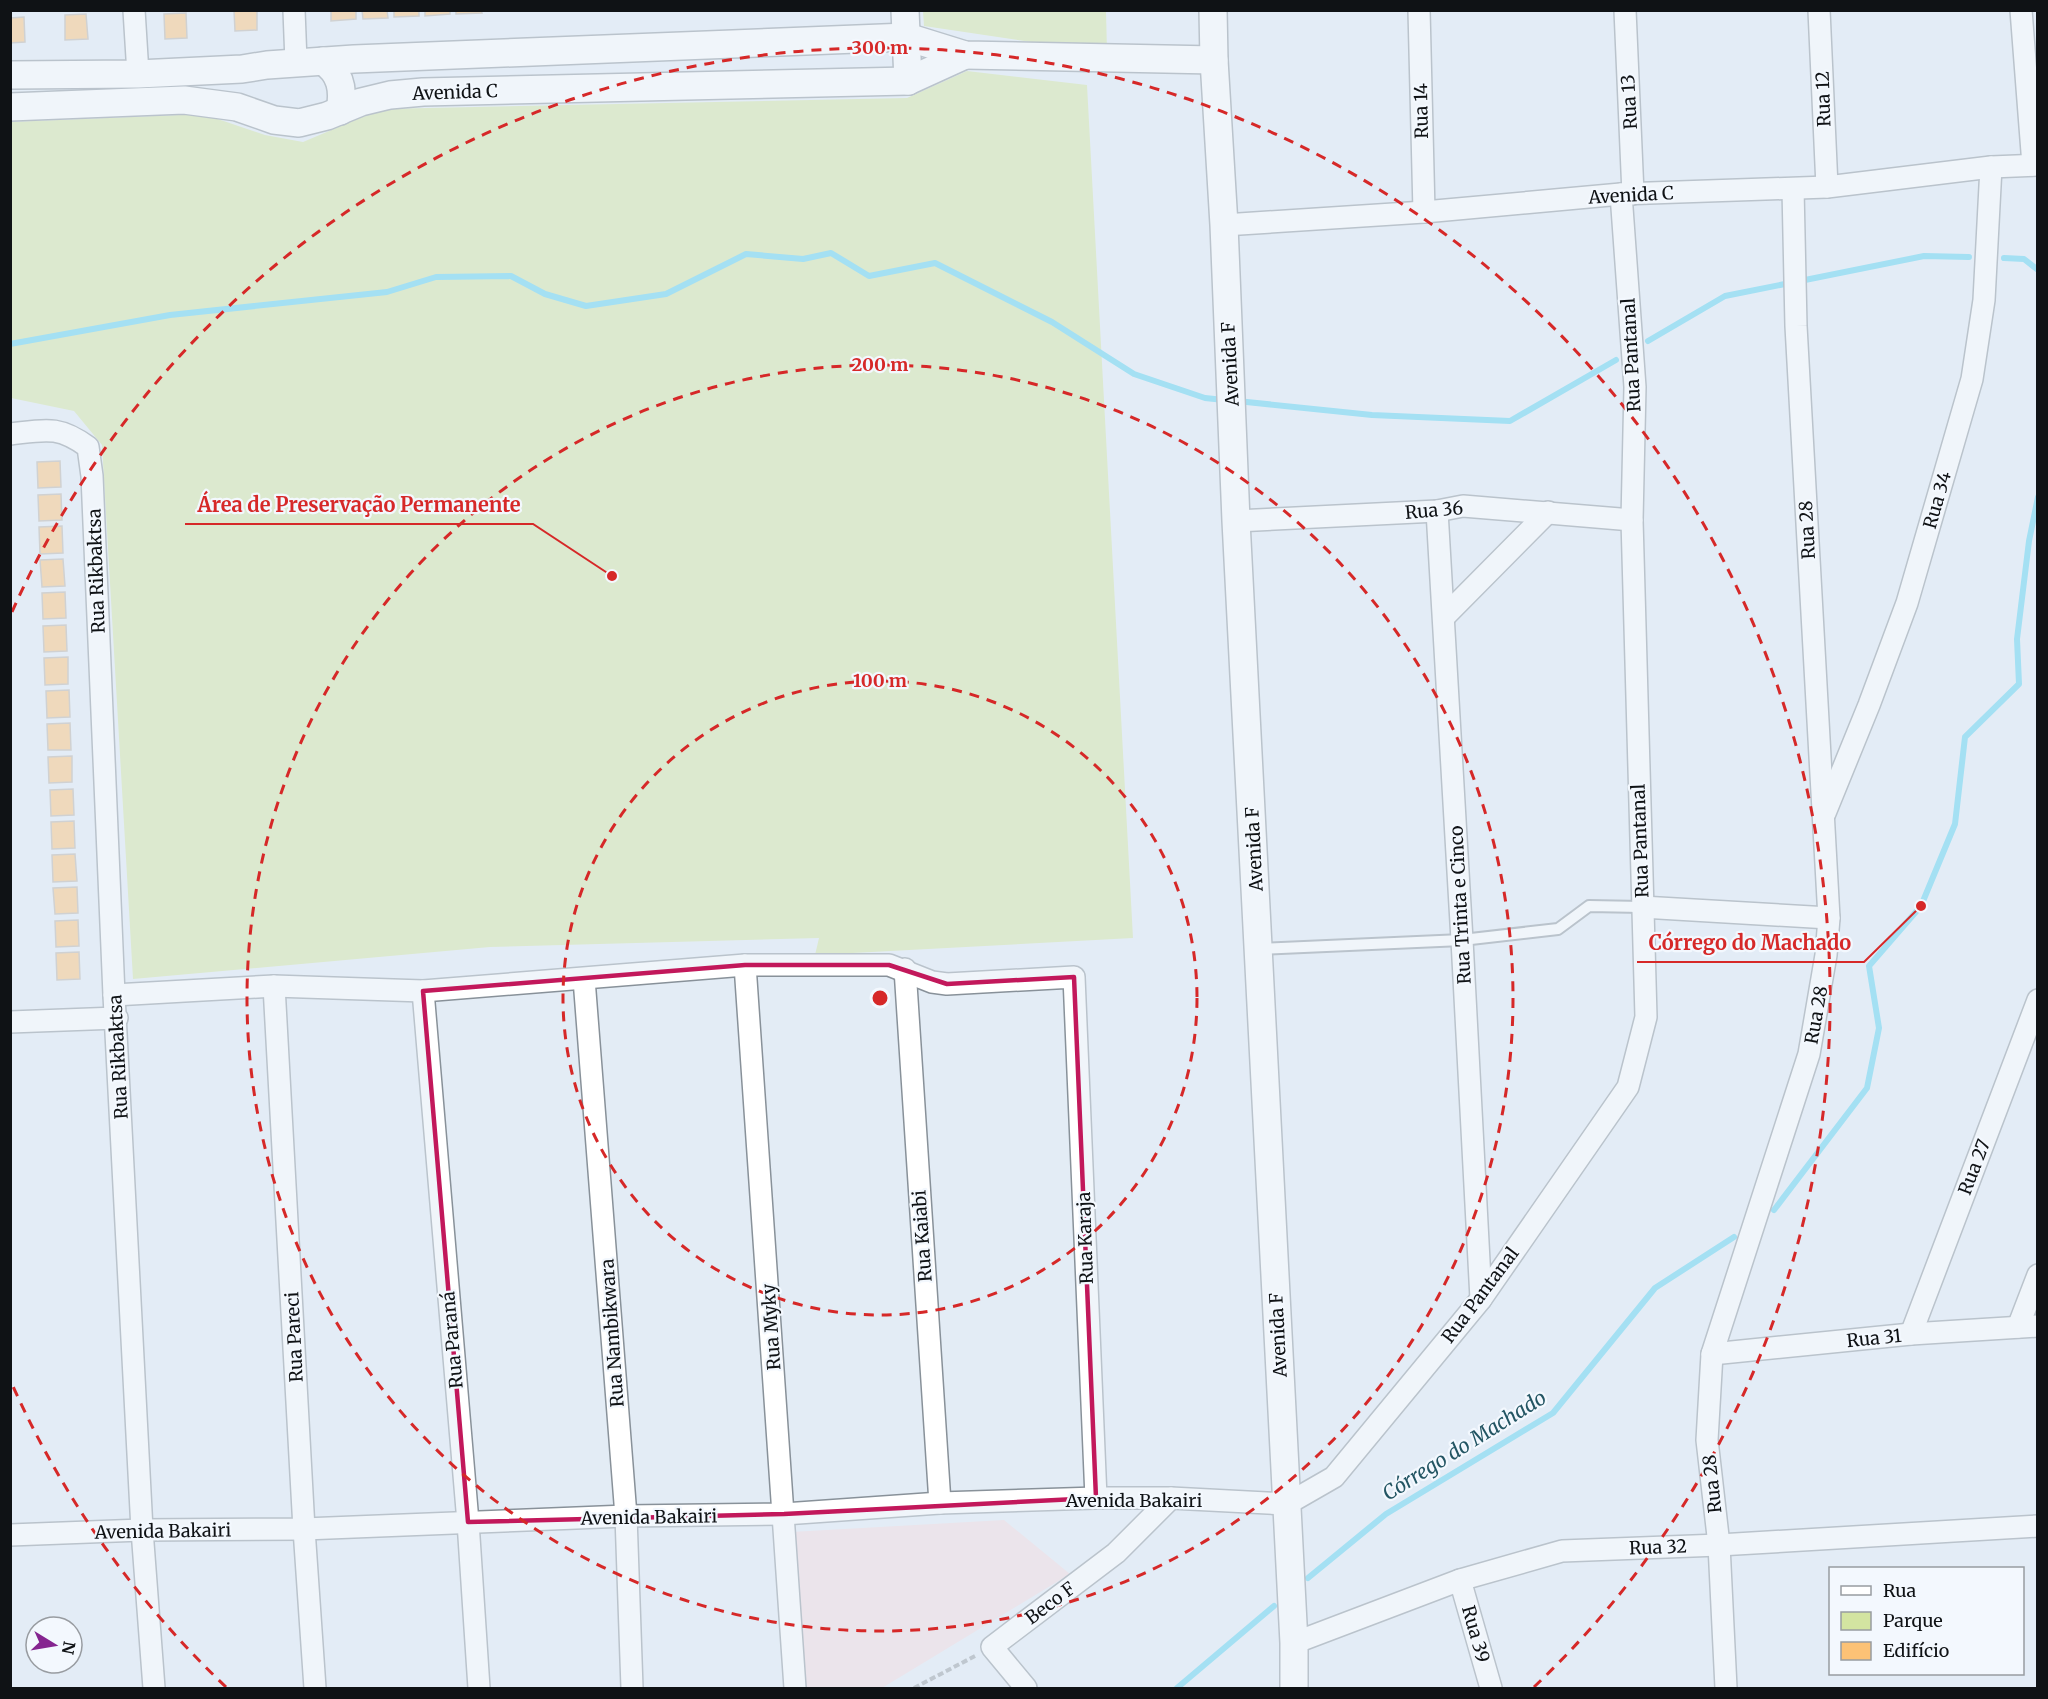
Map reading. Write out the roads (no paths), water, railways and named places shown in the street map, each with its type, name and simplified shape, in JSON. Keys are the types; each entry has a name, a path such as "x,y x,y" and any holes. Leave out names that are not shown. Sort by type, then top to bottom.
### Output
{"street":[{"path":"134,10 138,74"},
{"path":"294,10 309,62 333,68 339,76 342,99 340,111"},
{"name":"Avenida F","path":"1213,10 1236,521 1294,1643 1294,1689"},
{"name":"Rua 14","path":"1419,10 1424,212"},
{"name":"Rua 13","path":"1625,10 1627,194"},
{"name":"Rua 12","path":"1820,10 1827,187"},
{"path":"2021,10 2035,165"},
{"path":"906,24 908,81 965,56 1214,60"},
{"path":"906,24 965,56"},
{"name":"Avenida C","path":"10,75 138,74 242,69 309,62 906,24"},
{"path":"266,118 253,105 249,95 254,75 267,65"},
{"name":"Avenida C","path":"10,107 184,100 237,107 266,118 299,123 312,121 361,102 390,95 423,92 908,81"},
{"name":"Avenida C","path":"1224,225 1424,212 1627,194 1827,187 1991,167 2035,165"},
{"name":"Rua 34","path":"1823,818 1907,603 1972,379 1984,300 1991,167"},
{"name":"Rua 28","path":"1726,1689 1719,1545 1707,1440 1712,1354 1809,1054 1826,955 1829,918 1796,326 1793,189"},
{"name":"Rua Pantanal","path":"1287,1504 1334,1477 1481,1299 1628,1087 1646,1017 1632,520 1635,387 1627,194"},
{"name":"Rua Rikbaktsa","path":"10,434 45,430 70,434 88,447 92,476 114,995 142,1530 154,1689"},
{"name":"Rua 36","path":"1236,521 1437,511 1463,506 1632,520"},
{"name":"Rua Trinta e Cinco","path":"1437,511 1481,1299"},
{"path":"1444,617 1548,512"},
{"path":"1642,907 1829,918"},
{"path":"114,995 274,986 423,991 745,965 865,963 905,969"},
{"name":"Rua Myky","path":"745,965 795,1689"},
{"name":"Rua Karaja","path":"905,969 916,976 947,984 1074,978 1096,1498"},
{"name":"Rua Kaiabi","path":"905,969 940,1503"},
{"name":"Rua Nambikwara","path":"584,979 626,1516 632,1689"},
{"name":"Rua Pareci","path":"274,986 315,1689"},
{"name":"Rua Paraná","path":"423,991 468,1522 479,1689"},
{"name":"Rua 27","path":"1911,1334 2037,1000"},
{"path":"10,1022 117,1018"},
{"path":"2028,1327 2037,1275"},
{"name":"Rua 31","path":"1712,1354 1911,1334 2028,1327"},
{"name":"Avenida Bakairi","path":"10,1535 142,1530 304,1529 626,1516 784,1514 940,1503 1096,1498 1171,1498 1287,1504"},
{"name":"Beco F","path":"1026,1689 992,1647 1116,1553 1171,1498"},
{"name":"Rua 32","path":"1294,1643 1460,1580 1562,1551 1719,1545 2037,1526"},
{"name":"Rua 39","path":"1460,1580 1491,1689"}],"lane":[{"path":"1259,949 1462,940 1558,929 1589,906 1642,907"}],"waterway":[{"path":"10,344 170,315 387,292 436,277 511,276 545,294 586,306 666,294 746,254 803,259 831,253 869,276 935,263 1052,322 1134,374 1205,398 1224,400"},
{"path":"1800,281 1924,256 1969,257"},
{"path":"2004,258 2024,259 2038,270"},
{"path":"1648,341 1725,296 1790,283"},
{"path":"1237,401 1372,415 1510,421 1616,360"},
{"name":"Córrego do Machado","path":"1774,1210 1867,1088 1879,1028 1869,966 1921,906 1955,824 1965,737 2019,684 2017,639 2029,541 2038,497"},
{"name":"Córrego do Machado","path":"1308,1578 1386,1514 1553,1413 1655,1288 1734,1237"},
{"name":"Córrego do Machado","path":"1177,1688 1274,1606"}],"place":[{"name":"Área de Preservação Permanente","path":"612,576"},
{"name":"Córrego do Machado","path":"1921,906"}]}
